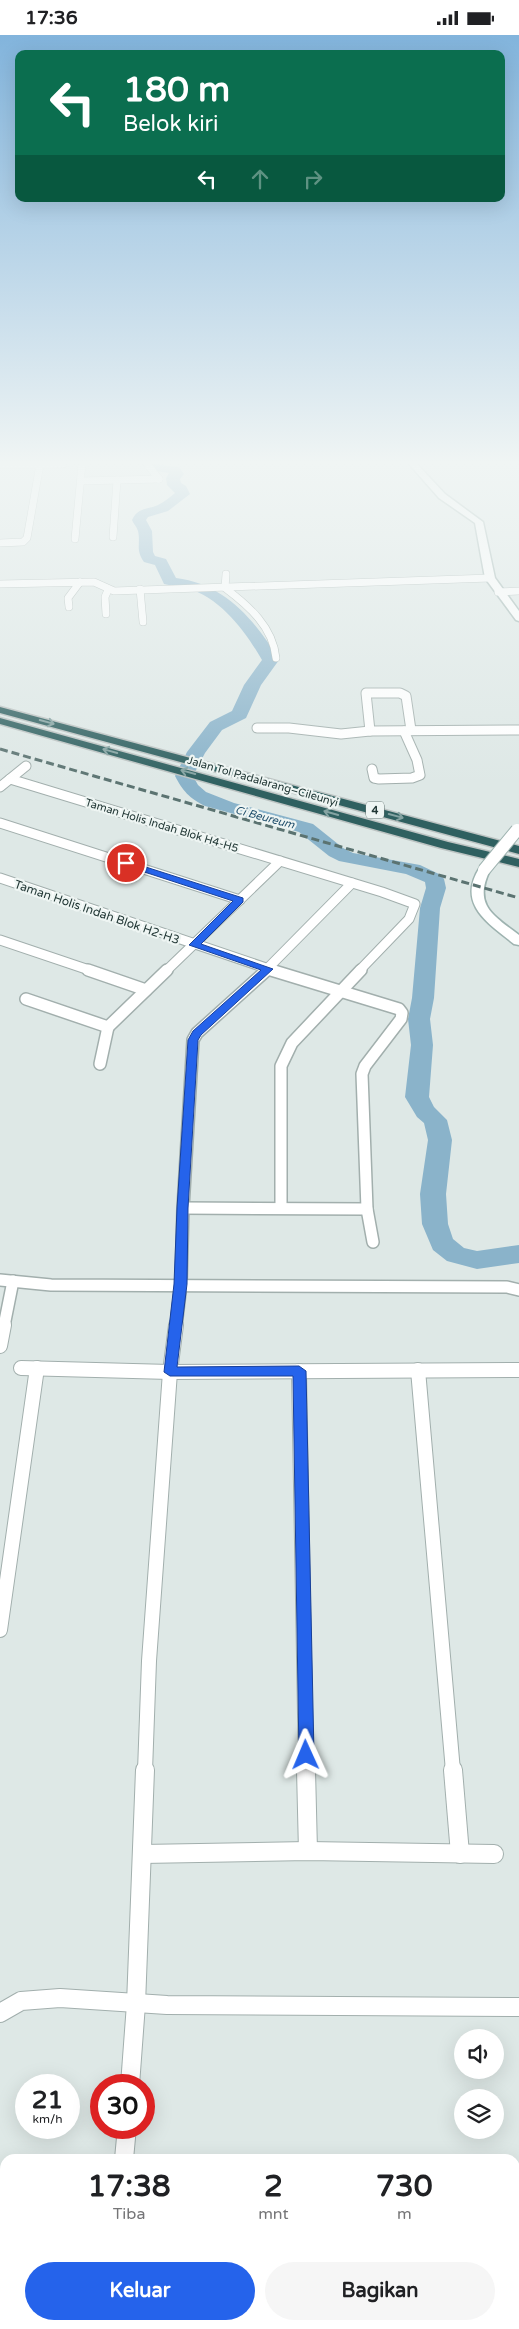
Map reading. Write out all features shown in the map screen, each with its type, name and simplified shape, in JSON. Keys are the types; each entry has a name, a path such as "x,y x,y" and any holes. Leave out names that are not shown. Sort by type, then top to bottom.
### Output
{"highway":[{"name":"Jalan Tol Padalarang–Cileunyi","path":"0,710 519,850"},
{"name":"Jalan Tol Padalarang–Cileunyi","path":"0,721 445,845 519,863"},
{"path":"445,845 519,868"}],"street":[{"path":"489,571 490,578 498,592 519,618"},
{"path":"225,588 226,574"},
{"path":"0,584 100,583 108,590 225,588 490,578"},
{"path":"70,607 68,598 80,582"},
{"path":"225,588 254,611 274,641 276,658"},
{"path":"140,589 143,622"},
{"path":"106,614 105,597 108,590"},
{"path":"498,592 519,591"},
{"path":"370,731 366,693 400,693 406,696 407,731 420,775 412,778 378,779 374,777 372,769"},
{"path":"257,728 289,727 324,732 359,733 370,731 519,731"},
{"path":"0,787 26,766"},
{"name":"Taman Holis Indah Blok H4-H5","path":"10,779 410,901 415,907 408,919 340,991"},
{"path":"0,823 240,900"},
{"path":"518,828 484,870 476,890 479,903 484,911 519,941"},
{"path":"100,1064 108,1027 280,861"},
{"name":"Taman Holis Indah Blok H2-H3","path":"0,878 194,945 399,1009 402,1013 401,1019 365,1066 362,1074 367,1209"},
{"path":"131,2074 136,2004 149,1661 170,1372 180,1284 193,1040 197,1033 268,969 352,883"},
{"path":"0,940 146,991"},
{"path":"281,1207 281,1066 292,1043 340,991"},
{"path":"26,999 108,1027"},
{"path":"183,1208 281,1207 367,1209 373,1242"},
{"path":"0,1346 6,1281 51,1285 180,1284 507,1287 519,1290"},
{"path":"21,1368 170,1372 519,1370"},
{"path":"0,1630 37,1368"},
{"path":"299,1371 308,1851"},
{"path":"418,1371 460,1854"},
{"path":"142,1854 308,1851 494,1854"},
{"path":"0,2013 21,2001 50,1999 136,2004 519,2007"},
{"path":"124,2154 126,2139"}],"waterway":[{"name":"Ci Beureum","path":"165,571 170,581 193,585 206,591 228,606 248,626 271,660 252,685 240,714 216,726 196,752 184,776 191,789 199,796 211,802 294,823 306,828 336,852 346,857 413,869 434,879 436,888 430,908 423,998 419,1019 422,1045 417,1097 425,1112 435,1120 440,1140 433,1194 435,1224 442,1244 456,1255 477,1260 519,1254"}],"railway":[{"path":"0,749 519,898"}],"route":[{"path":"126,863 240,900 194,945 268,969 197,1033 193,1040 180,1294 170,1372 299,1371 306,1755"}]}
